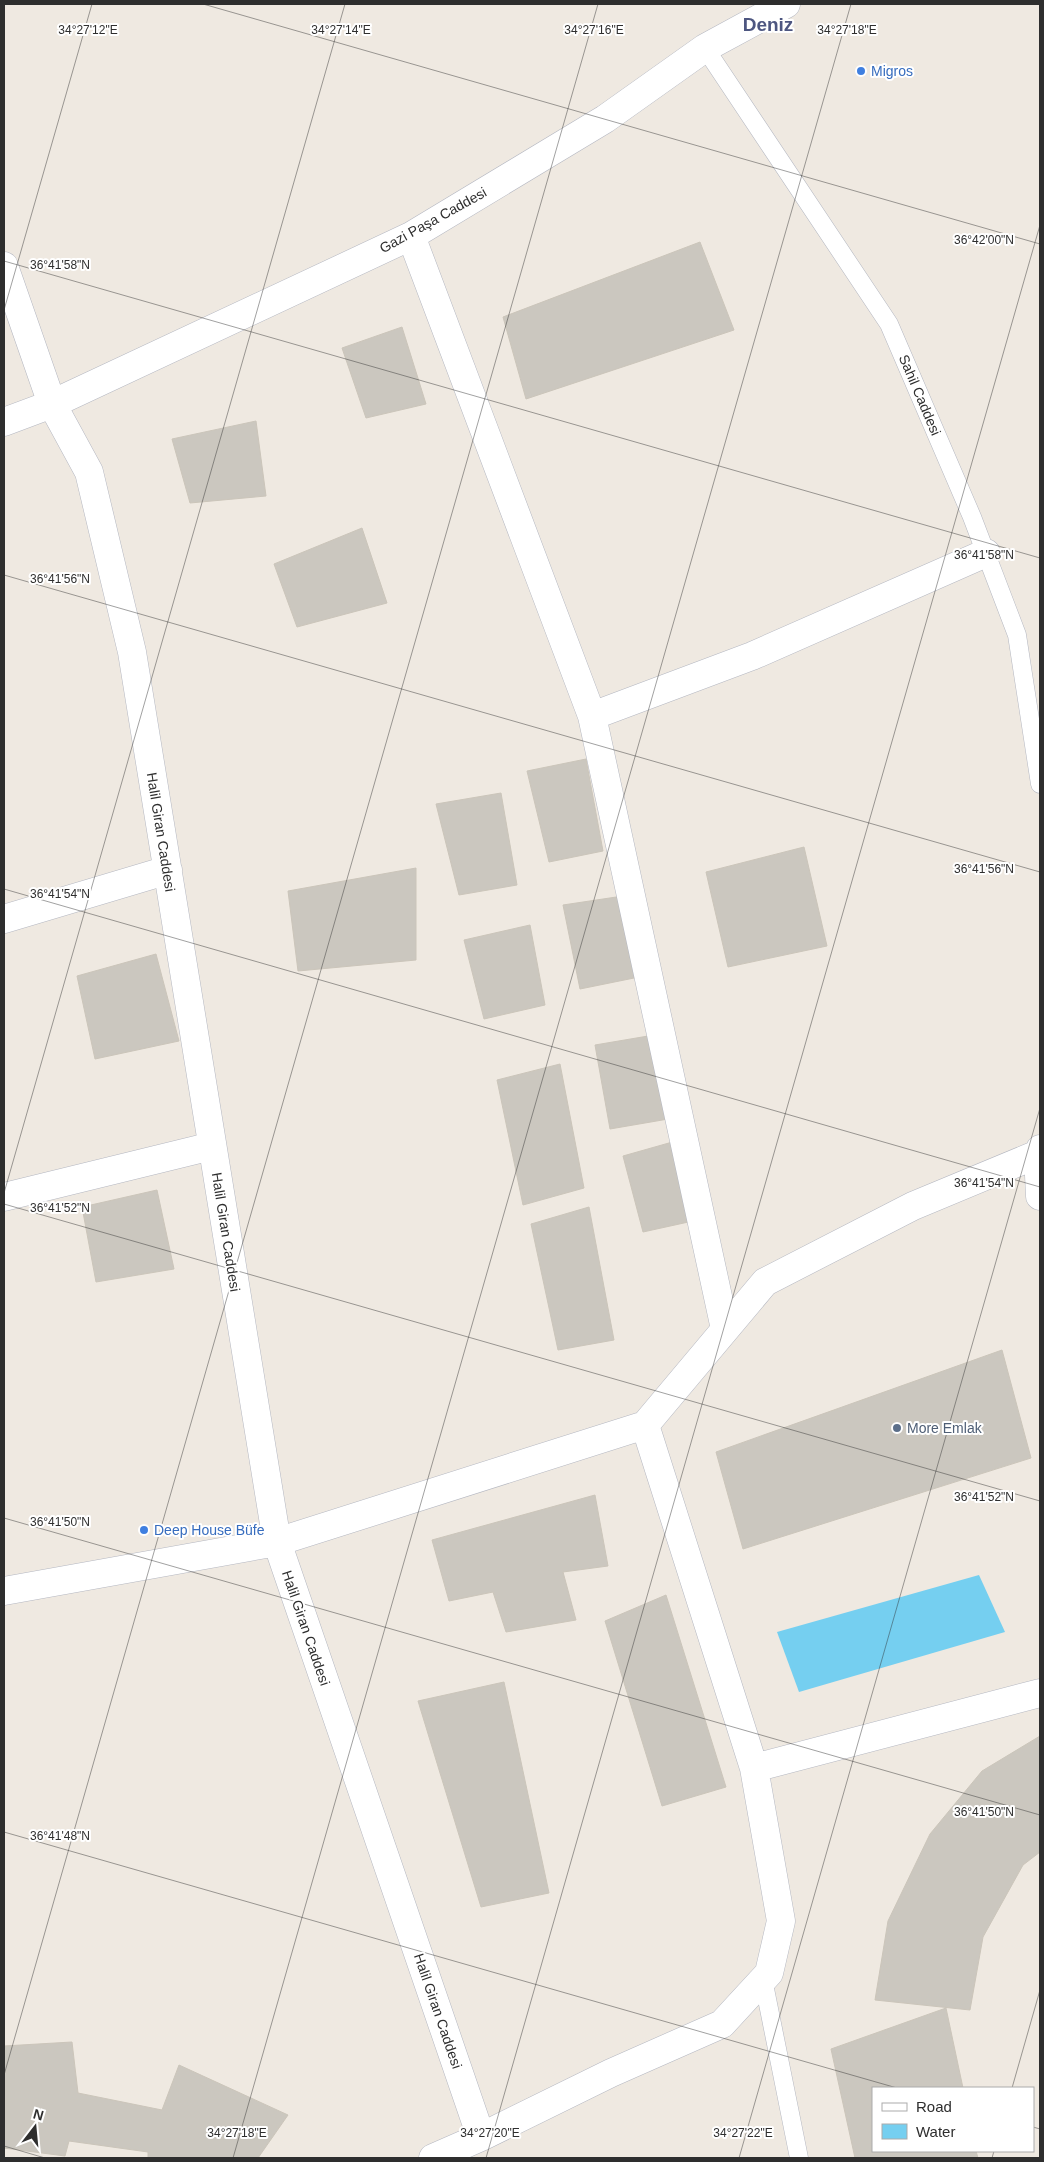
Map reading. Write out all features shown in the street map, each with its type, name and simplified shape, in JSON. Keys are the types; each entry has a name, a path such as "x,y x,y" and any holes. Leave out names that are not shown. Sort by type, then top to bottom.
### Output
{"street":[{"name":"Gazi Paşa Caddesi","path":"4,422 52,404 411,236 604,119 705,48 786,4"},
{"path":"411,236 592,716 725,1330"},
{"name":"Halil Giran Caddesi","path":"4,266 52,404 89,472 132,652 277,1542 481,2137"},
{"path":"592,716 752,656 986,553"},
{"path":"4,920 168,870"},
{"path":"4,1197 212,1146"},
{"path":"4,1591 277,1542 645,1425 765,1282 913,1206 1039,1151 1040,1196"},
{"path":"433,2158 481,2137 611,2073 722,2024 769,1973 781,1921 754,1768 645,1425"},
{"path":"754,1768 1040,1693"}],"lane":[{"name":"Sahil Caddesi","path":"705,48 889,324 986,553 1017,635 1040,784"},
{"path":"763,1979 800,2158"}],"water":[{"path":"979,1575 1005,1632 799,1692 777,1632"}],"building":[{"path":"700,242 734,330 526,399 503,317"},
{"path":"402,327 426,404 366,418 342,348"},
{"path":"256,421 266,496 190,503 172,439"},
{"path":"362,528 387,603 297,627 274,564"},
{"path":"586,759 603,851 549,862 527,771"},
{"path":"501,793 517,885 459,895 436,804"},
{"path":"804,847 827,946 728,967 706,872"},
{"path":"416,868 416,960 298,971 288,891"},
{"path":"623,896 639,977 580,989 563,905"},
{"path":"530,925 545,1005 484,1019 464,940"},
{"path":"156,954 179,1041 95,1059 77,976"},
{"path":"660,1034 674,1118 610,1129 595,1045"},
{"path":"560,1064 584,1188 523,1205 497,1080"},
{"path":"683,1139 702,1219 643,1232 623,1156"},
{"path":"157,1190 174,1269 96,1282 82,1207"},
{"path":"589,1207 614,1340 558,1350 531,1224"},
{"path":"1002,1350 1031,1458 743,1549 716,1452"},
{"path":"595,1495 608,1566 563,1572 576,1620 506,1632 493,1592 449,1601 432,1540"},
{"path":"666,1595 726,1787 662,1806 605,1621"},
{"path":"504,1682 549,1893 481,1907 418,1701"},
{"path":"1040,1736 1040,1852 1023,1865 983,1937 970,2010 875,2000 888,1921 930,1834 982,1771"},
{"path":"946,2008 963,2087 872,2087 872,2152 976,2152 978,2158 855,2158 831,2049"},
{"path":"72,2042 78,2093 162,2110 179,2065 288,2115 258,2158 148,2158 148,2152 69,2141 65,2156 4,2148 4,2046"}],"place":[{"name":"Migros","path":"861,71"},
{"name":"More Emlak","path":"897,1428"},
{"name":"Deep House Büfe","path":"144,1530"}],"district":[{"name":"Deniz","path":"768,24"}]}
